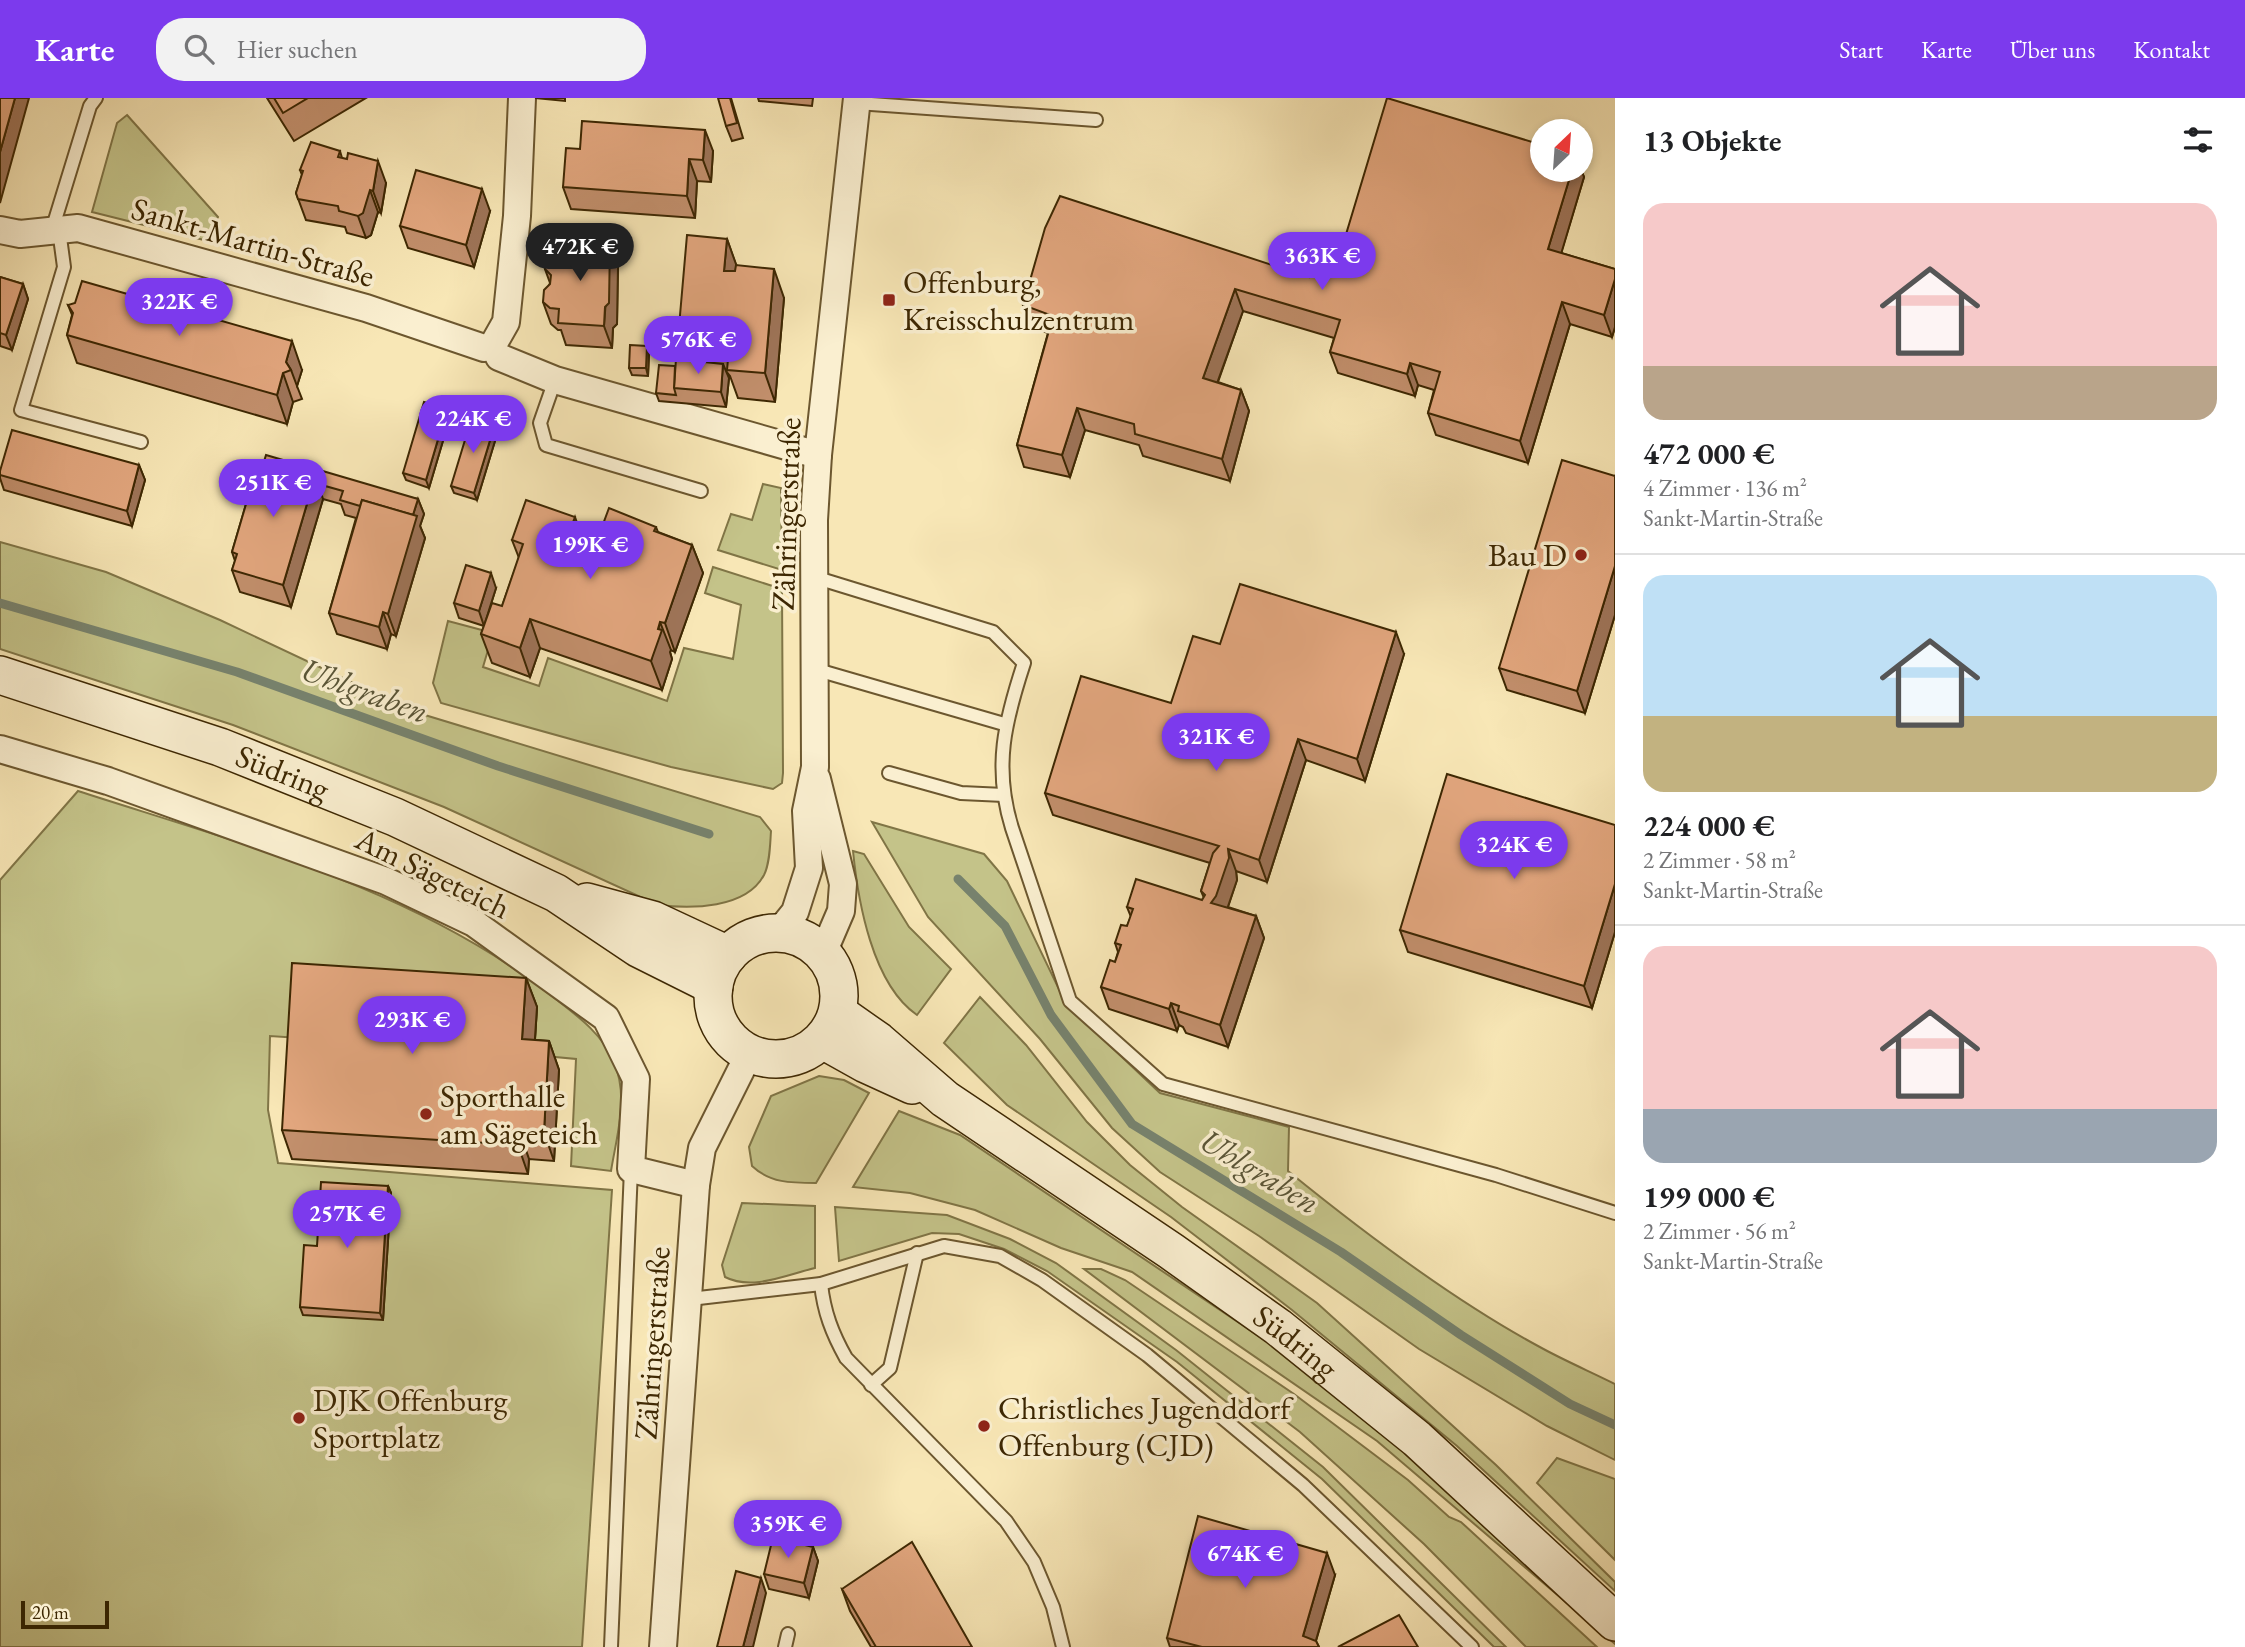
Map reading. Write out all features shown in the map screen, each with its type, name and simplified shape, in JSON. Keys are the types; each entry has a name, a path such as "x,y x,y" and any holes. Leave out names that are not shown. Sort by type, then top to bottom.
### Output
{"street":[{"path":"492,350 506,322 517,216 523,98"},
{"name":"Zähringerstraße","path":"778,933 795,912 804,892 809,868 806,811 815,767 814,577 818,455 857,101"},
{"name":"Sankt-Martin-Straße","path":"0,230 20,234 78,228 353,304 492,350 555,380 818,455"},
{"name":"Südring","path":"0,675 220,747 396,817 556,893 653,920 721,970"},
{"name":"Am Sägeteich","path":"0,750 108,781 386,881 474,923 606,1018 636,1079 631,1169"},
{"name":"Zähringerstraße","path":"815,767 843,884 841,911 823,953"},
{"path":"778,933 798,937 823,953 838,980 831,1027 810,1051 792,1059 770,1060 749,1054 735,1045 718,1021 721,970 738,945 758,936 778,933"},
{"name":"Südring","path":"831,1027 878,1041 945,1100 1171,1251 1278,1327 1417,1439 1615,1622"},
{"name":"Zähringerstraße","path":"663,1647 696,1185 702,1147 749,1054"},
{"path":"631,1169 696,1185"}],"lane":[{"path":"96,98 90,106 56,231 64,267 21,410 141,442"},
{"path":"857,101 1096,120"},
{"path":"555,380 540,423 546,445 701,491"},
{"path":"814,577 993,632 1024,663 1004,724 1004,795 1070,1001 1163,1084 1496,1175 1615,1213"},
{"path":"814,668 1004,724"},
{"path":"888,773 961,793 1004,795"},
{"path":"611,1647 631,1169"},
{"path":"690,1298 821,1284 944,1246 1000,1256 1042,1280 1113,1330 1303,1485 1472,1647"},
{"path":"871,1385 890,1368 917,1254"},
{"path":"821,1284 824,1310 832,1334 846,1358 1006,1521 1034,1562 1053,1607 1063,1647"}],"shaded area":[{"path":"127,115 218,217 208,241 92,212 117,123"},
{"path":"763,484 781,488 782,570 718,550 731,514 752,520"},
{"path":"0,542 106,572 220,620 415,712 760,817 771,831 769,859 764,875 756,886 744,895 717,904 686,907 658,905 444,807 233,725 0,649"},
{"path":"713,567 782,589 783,773 782,783 773,789 671,767 441,703 433,683 448,621 493,633 483,667 539,686 548,658 667,701 684,648 733,659 741,605 705,593"},
{"name":"DJK Offenburg Sportplatz","path":"78,791 266,851 328,874 447,928 504,962 557,1000 590,1027 604,1043 614,1062 621,1089 619,1129 611,1171 571,1166 576,1059 534,1055 537,1007 300,1038 270,1036 268,1110 278,1163 612,1190 582,1647 0,1647 0,880"},
{"path":"872,822 984,854 1007,881 1066,1004 1160,1093 1289,1127 1288,1171 1317,1194 1409,1264 1474,1308 1547,1351 1615,1384 1615,1460 1547,1426 1419,1349 1259,1236 1160,1172 1112,1128 1040,1039 928,917"},
{"path":"853,851 864,854 909,927 951,969 917,1015 902,1001 878,963 864,917"},
{"path":"980,997 1026,1045 1087,1122 1130,1165 1182,1207 1317,1303 1496,1465 1615,1582 1615,1591 1457,1446 1292,1310 1171,1217 1007,1105 944,1043"},
{"path":"819,1076 844,1080 869,1093 816,1183 774,1179 759,1172 752,1166 749,1147 771,1096"},
{"path":"899,1111 960,1135 1272,1345 1364,1416 1615,1637 1615,1644 1377,1441 1132,1272 1061,1248 975,1210 910,1193 853,1187"},
{"path":"742,1203 815,1206 815,1268 758,1282 735,1281 725,1277 722,1265"},
{"path":"835,1207 947,1215 1010,1239 1056,1263 1176,1350 1323,1467 1506,1647 1494,1647 1322,1479 1177,1362 1047,1271 1004,1249 959,1234 932,1233 839,1261"},
{"path":"1084,1269 1101,1269 1125,1280 1294,1394 1408,1480 1449,1517 1461,1522 1597,1647 1526,1647 1424,1544 1300,1432"},
{"path":"1557,1458 1615,1479 1615,1560 1537,1483"}],"building":[{"path":"0,98 15,98 0,152"},
{"path":"274,98 308,98 283,113"},
{"path":"718,98 730,98 737,123 726,126"},
{"path":"1387,98 1530,141 1530,182 1568,182 1548,249 1615,269 1615,279 1604,315 1562,302 1520,441 1428,413 1440,372 1410,363 1407,374 1330,352 1340,320 1235,289 1203,378 1241,390 1222,459 1135,434 1134,424 1077,408 1062,455 1017,445 1053,316 1023,305 1045,228 1060,196 1309,277 1319,244 1341,251"},
{"path":"582,121 705,130 703,160 689,159 687,196 563,187 566,148 580,149"},
{"path":"311,142 340,151 338,157 347,159 348,153 378,161 373,191 370,190 363,213 358,216 339,211 338,206 298,199 296,193 303,171 300,170"},
{"path":"416,170 482,189 466,245 400,226"},
{"path":"687,235 727,239 724,271 735,271 736,265 774,269 765,373 727,370 729,348 718,347 719,342 678,338"},
{"path":"564,241 610,244 609,303 605,307 604,326 558,323 559,309 550,308 543,302 544,290 550,284 551,275 545,269 546,257 564,253"},
{"path":"0,277 23,284 6,335 0,333"},
{"path":"82,281 292,341 286,362 291,370 283,373 277,395 67,335 73,313 68,305 75,303"},
{"path":"630,345 647,346 646,368 629,368"},
{"path":"676,359 723,364 721,392 674,388"},
{"path":"659,365 675,366 676,395 656,393"},
{"path":"424,402 447,409 426,480 403,473"},
{"path":"472,417 495,424 474,493 451,486"},
{"path":"12,430 139,465 127,511 0,475"},
{"path":"266,455 317,470 283,585 232,570 237,554 232,552 256,470 261,471"},
{"name":"Bau D","path":"1562,460 1615,476 1615,566 1577,691 1499,668"},
{"path":"309,467 418,499 413,515 362,500 360,506 340,500 343,491 318,484 320,478 317,470"},
{"path":"362,500 417,516 388,614 383,612 379,627 329,613"},
{"path":"526,500 575,517 572,525 604,537 607,528 602,527 609,508 656,527 654,531 692,545 665,623 660,622 658,629 662,630 651,661 530,619 520,648 481,634 492,603 502,606 523,544 512,540"},
{"path":"466,565 491,573 479,611 454,603"},
{"path":"1240,584 1396,632 1357,759 1298,739 1259,860 1228,849 1229,858 1211,903 1256,916 1220,1025 1178,1011 1179,1006 1171,1003 1169,1009 1101,987 1110,960 1115,962 1121,945 1115,943 1121,925 1127,926 1133,909 1127,907 1136,879 1202,900 1205,895 1201,891 1213,853 1219,846 1045,793 1081,676 1171,703 1193,636 1220,644"},
{"path":"1447,774 1615,825 1615,884 1584,986 1400,930"},
{"name":"Sporthalle am Sägeteich","path":"292,963 526,978 522,1039 549,1041 544,1132 519,1130 518,1145 282,1130"},
{"path":"321,1182 388,1186 380,1313 300,1307 304,1245 317,1246"},
{"path":"1198,1516 1327,1553 1303,1636 1316,1641 1319,1647 1202,1647 1167,1638"},
{"path":"773,1537 813,1547 804,1583 764,1574"},
{"path":"912,1542 972,1647 876,1647 842,1589"},
{"path":"736,1571 761,1578 743,1647 717,1647"},
{"path":"1399,1615 1418,1647 1338,1647"}],"waterway":[{"name":"Uhlgraben","path":"0,603 237,672 498,766 709,834"},
{"name":"Uhlgraben","path":"958,879 1005,926 1051,1015 1132,1124 1341,1252 1461,1335 1570,1404 1615,1425"}],"place":[{"name":"Offenburg, Kreisschulzentrum","path":"889,300"},
{"name":"Bau D","path":"1581,555"},
{"name":"Sporthalle am Sägeteich","path":"426,1114"},
{"name":"DJK Offenburg Sportplatz","path":"299,1418"},
{"name":"Christliches Jugenddorf Offenburg (CJD)","path":"984,1426"}]}
